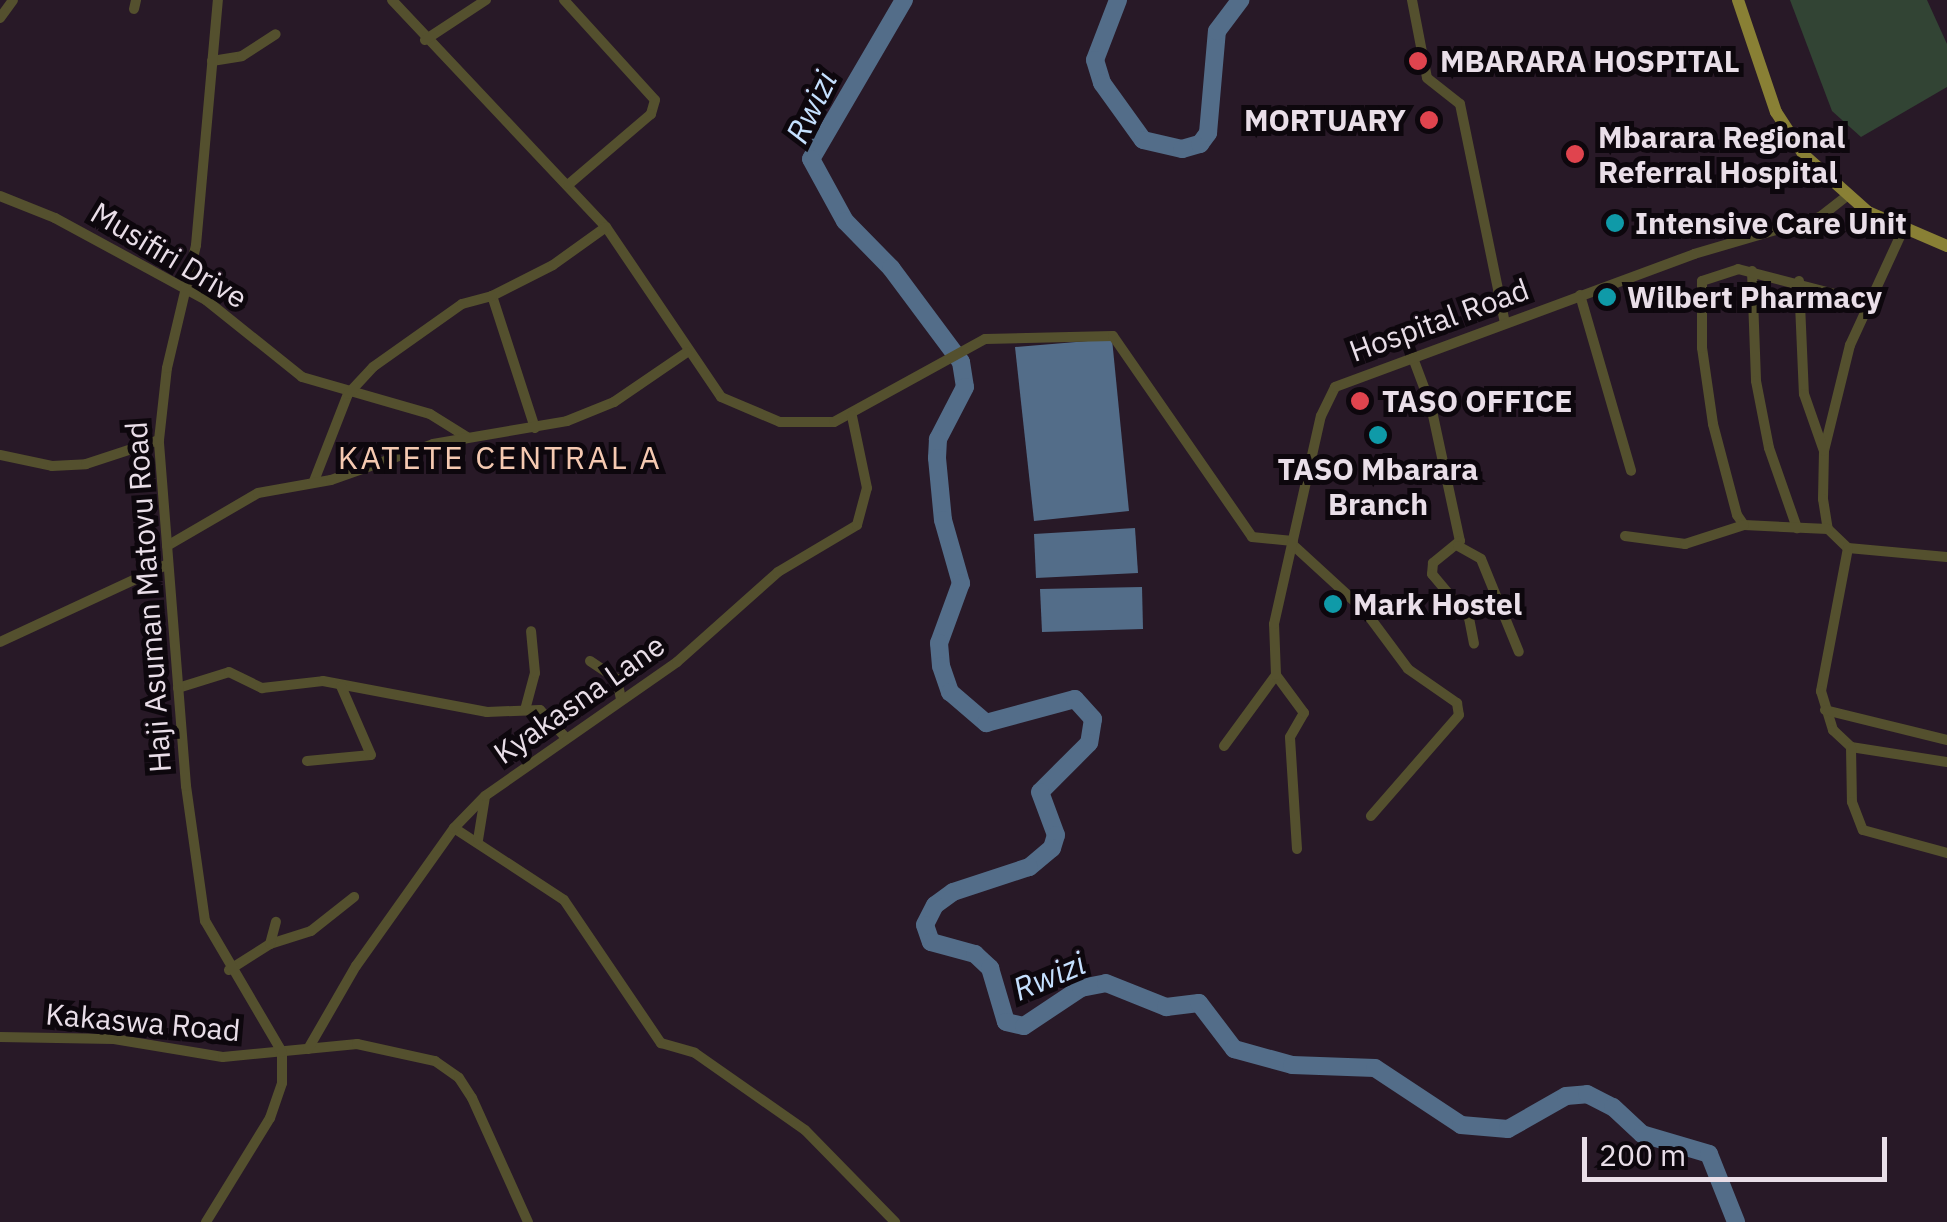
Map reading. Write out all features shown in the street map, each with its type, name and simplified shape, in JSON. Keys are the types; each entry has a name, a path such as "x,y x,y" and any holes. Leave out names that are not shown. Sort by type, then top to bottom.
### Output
{"main road":[{"path":"1738,0 1782,121 1846,197 1904,230 1947,246"}],"street":[{"path":"0,18 13,0"},
{"name":"Haji Asuman Matovu Road","path":"218,0 187,290 167,368 159,440 178,688 205,921 229,970 282,1052"},
{"path":"392,0 606,227 641,271 687,352 721,396 757,414 805,424 852,416 970,346 1024,333 1120,339 1148,390 1252,537 1293,543 1365,611 1408,669 1459,708 1371,816"},
{"path":"426,40 486,0"},
{"path":"564,0 655,100 651,114 569,184"},
{"path":"1412,0 1427,78 1460,104 1505,323"},
{"path":"212,61 242,56 276,34"},
{"name":"Musifiri Drive","path":"0,196 55,218 223,311 302,377 348,394 430,414 468,437"},
{"name":"Hospital Road","path":"1276,675 1274,624 1325,402 1352,378 1580,295 1820,217 1846,197"},
{"path":"314,481 348,394 373,367 462,304 492,296 553,265 606,227"},
{"path":"1824,451 1866,302 1904,230"},
{"path":"1744,526 1713,424 1702,282 1752,271 1866,302"},
{"path":"1752,271 1756,381 1769,448 1797,528"},
{"path":"1798,281 1804,394 1824,451 1828,529"},
{"path":"1580,295 1630,472"},
{"path":"492,296 535,428"},
{"path":"167,546 258,493 468,437 535,428 614,402 687,352"},
{"path":"1413,358 1431,406 1458,546 1481,559 1519,652"},
{"name":"Kyakasna Lane","path":"308,1048 356,966 454,828 485,796 676,662 778,572 857,525 867,488 852,416"},
{"path":"0,455 52,466 86,464 159,440"},
{"path":"1625,536 1685,544 1744,526 1828,529 1848,548 1947,557"},
{"path":"1458,546 1433,563 1432,574 1468,618 1474,644"},
{"path":"1848,548 1821,690 1832,730 1851,747 1947,762"},
{"path":"0,642 168,564"},
{"path":"525,710 535,673 531,631"},
{"path":"590,660 618,679 621,700"},
{"path":"178,688 229,672 262,688 323,681 487,712 540,710 564,737"},
{"path":"1224,746 1276,675 1304,713 1290,737 1297,849"},
{"path":"307,761 372,756 341,686"},
{"path":"1824,710 1947,740"},
{"path":"1851,747 1852,802 1862,830 1947,853"},
{"path":"478,840 485,796"},
{"path":"454,828 478,840 564,900 661,1043 695,1054 804,1130 896,1222"},
{"path":"229,970 270,944 311,931 354,896"},
{"path":"270,944 276,922"},
{"name":"Kakaswa Road","path":"0,1036 114,1039 223,1057 357,1044 405,1052 459,1078 528,1222"},
{"path":"206,1222 270,1118 282,1083 282,1052"}],"green space":[{"path":"1790,0 1927,0 1947,44 1947,87 1861,137 1832,111"}],"water":[{"path":"1112,339 1129,511 1034,521 1015,347"},
{"path":"1135,528 1138,573 1036,578 1034,534"},
{"path":"1142,587 1143,629 1042,632 1040,589"}],"waterway":[{"name":"Rwizi","path":"904,0 811,159 845,221 891,268 961,362 965,387 938,439 943,520 961,583 939,643 941,666 950,692 986,723 1075,699 1093,719 1089,743 1040,792 1056,835 1052,848 1029,867 953,892 935,905 925,925 931,942 975,954 990,968 1006,1022 1024,1026 1081,988 1106,983 1166,1007 1199,1003 1234,1049 1292,1065 1375,1068 1461,1125 1508,1129 1566,1096 1587,1094 1613,1107 1642,1134 1709,1154 1736,1222"},
{"name":"Rwizi","path":"1118,0 1095,60 1102,83 1143,140 1182,149 1200,144 1208,133 1217,31 1240,0"}],"place":[{"name":"MBARARA HOSPITAL","path":"1418,61"},
{"name":"MORTUARY","path":"1429,120"},
{"name":"Mbarara Regional Referral Hospital","path":"1575,154"},
{"name":"Intensive Care Unit","path":"1615,223"},
{"name":"Wilbert Pharmacy","path":"1607,297"},
{"name":"TASO OFFICE","path":"1360,401"},
{"name":"TASO Mbarara Branch","path":"1378,435"},
{"name":"Mark Hostel","path":"1333,604"}],"district":[{"name":"KATETE CENTRAL A","path":"500,457"}]}
